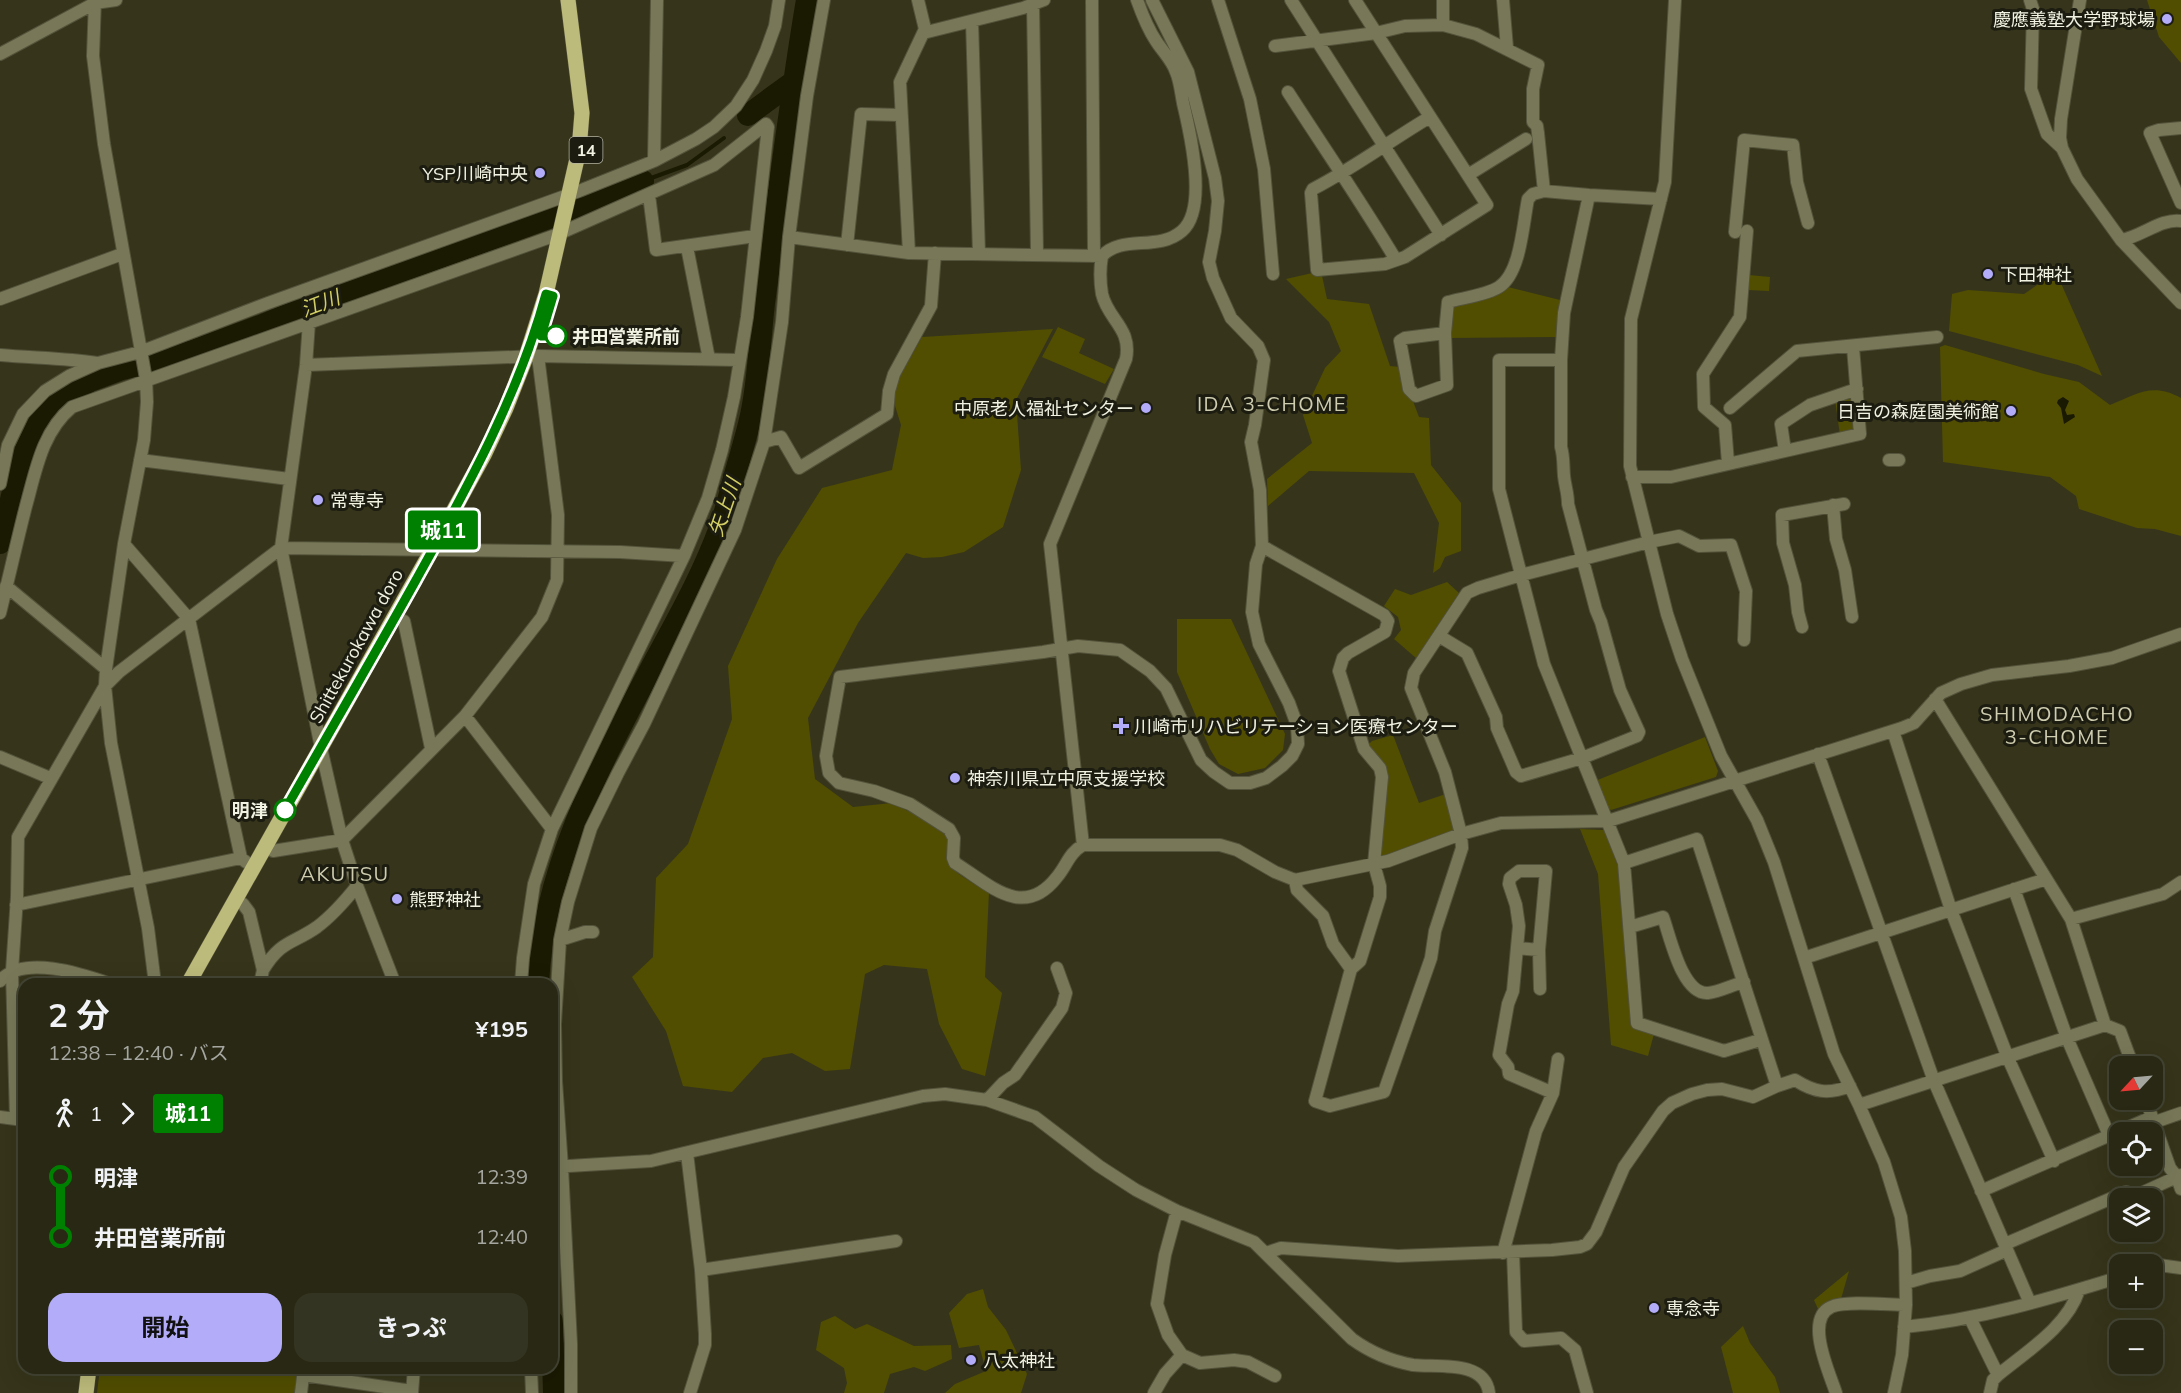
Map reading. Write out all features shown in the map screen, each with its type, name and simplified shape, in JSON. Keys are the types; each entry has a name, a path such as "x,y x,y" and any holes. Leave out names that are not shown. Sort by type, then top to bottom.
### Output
{"main road":[{"name":"Shittekurokawa doro","path":"568,0 582,113 574,193"},
{"name":"Shittekurokawa doro","path":"202,978 273,851 322,755 490,460 514,410 555,290 565,231 585,154 588,111 575,0"},
{"name":"Shittekurokawa doro","path":"191,978 247,862 322,755 404,621 437,550"},
{"path":"76,1393 78,1374"},
{"path":"86,1393 88,1374"}],"street":[{"path":"0,54 95,2 117,0"},
{"path":"654,161 657,0"},
{"path":"0,484 8,445 22,414 45,391 69,376 98,363 140,352 268,303 574,193 654,161 714,127 736,106 753,80 775,26 779,0"},
{"path":"558,978 560,940 568,902 591,828 644,724 735,530 764,442 782,322 789,237 807,96 824,0"},
{"path":"909,253 900,82 925,29 918,0"},
{"path":"1083,845 1050,544 1126,359 1128,346 1124,333 1102,293 1098,255 1092,0"},
{"path":"789,237 909,253 1098,255 1117,246 1159,243 1173,238 1184,229 1191,218 1196,181 1193,146 1177,72 1155,40 1144,20 1137,0"},
{"path":"1152,0 1188,72 1215,178 1218,201 1209,262 1213,278 1231,318 1258,346 1264,360 1256,425 1251,442 1260,490 1262,546 1256,564 1252,612 1259,644 1289,703 1297,725 1298,744 1292,756 1266,778 1250,783 1230,783 1201,760 1166,688 1135,658 1120,650 1078,646 840,677 826,760 830,773 839,783 910,804 949,829 954,838 955,863 1010,897 1029,897 1041,891 1052,883 1073,851 1083,845 1220,845 1237,850 1275,872 1295,880 1374,864 1461,834 1502,823 1608,821 1914,723 1941,693 1961,684 1992,675 2069,666 2112,658 2181,634"},
{"path":"1218,0 1250,99 1264,169 1273,274"},
{"path":"1291,0 1441,235"},
{"path":"1355,0 1487,205 1405,257 1385,264 1317,270 1311,193 1313,189 1341,174 1384,144 1430,117"},
{"path":"1443,0 1443,25"},
{"path":"1503,0 1507,48"},
{"path":"1675,0 1667,159 1661,199 1631,319 1630,466 1667,614 1682,659 1721,756 1757,820 1774,862 1834,1054 1884,1162 1901,1217 1905,1251 1906,1305 1902,1356 1894,1393"},
{"path":"2030,0 2033,9 2031,89 2047,134 2062,148"},
{"path":"2080,0 2061,119 2062,148 2077,179 2121,240 2181,303"},
{"path":"95,2 93,56 104,144 146,379 147,402 140,460 124,544 105,686 111,743 148,928 154,978"},
{"path":"923,33 1023,8 1038,2 1036,254"},
{"path":"972,21 980,254"},
{"path":"1275,46 1376,33 1405,26 1443,25 1476,34 1507,48 1538,65 1533,89 1533,122 1537,126 1544,191"},
{"path":"1288,92 1371,217 1396,260"},
{"path":"847,245 861,114 900,115"},
{"path":"0,613 40,454 61,416 72,408 146,379 565,231 714,165 766,123 768,127 747,317 734,397 722,450 708,498 684,556 552,829 534,884 521,978"},
{"path":"2181,128 2150,133 2181,203"},
{"path":"1468,175 1526,139"},
{"path":"1728,463 1725,426 1704,407 1703,374 1740,317 1744,140 1793,145 1797,182 1808,223"},
{"path":"1445,333 1405,338 1400,341 1409,389 1416,396 1447,385 1445,333 1448,302 1498,288 1508,278 1515,266 1528,199 1533,194 1544,191 1661,199"},
{"path":"649,195 656,250 755,237"},
{"path":"1438,636 1467,653 1496,717 1497,728 1516,772 1521,776 1582,758 1637,736 1639,732 1620,690 1596,610 1568,504 1568,491 1564,477 1561,360 1564,313 1589,195"},
{"path":"2121,240 2132,238 2176,220 2181,221"},
{"path":"687,247 709,358"},
{"path":"764,442 781,437 799,468 886,414 894,374 931,306 935,253"},
{"path":"0,299 122,254"},
{"path":"309,322 306,365 281,548 322,755 342,840 393,978"},
{"path":"1730,408 1797,351 1937,337"},
{"path":"1632,477 1671,477 1860,434 1853,347"},
{"path":"0,355 36,359 69,358 98,363"},
{"path":"306,365 533,357 739,360"},
{"path":"273,851 342,840 465,716 542,617 557,580 558,504 533,357"},
{"path":"1561,360 1499,360 1499,489 1544,664 1624,863 1637,1023 1724,1051 1760,1040"},
{"path":"1785,451 1781,424 1810,405 1857,389"},
{"path":"140,460 290,479"},
{"path":"1802,627 1795,585 1783,543 1782,515 1838,504 1836,539 1845,570 1852,617"},
{"path":"1262,546 1384,615 1388,621 1386,632 1348,653 1343,658 1339,671 1364,749 1380,768 1382,777 1374,864 1380,886 1380,897 1360,961 1351,969 1315,1101 1329,1106 1384,1092 1431,958 1435,931 1462,848 1461,834 1445,772 1411,688 1414,673 1467,593 1521,575 1679,536 1699,546 1731,545 1746,591 1743,640"},
{"path":"16,905 138,879 247,862 189,619 124,544"},
{"path":"18,1102 4,973 16,905 18,837 105,686 119,672 281,548 620,552 684,556"},
{"path":"6,586 106,669"},
{"path":"404,621 431,748"},
{"path":"1935,699 2071,919 2105,1025"},
{"path":"465,716 552,829"},
{"path":"1893,731 1952,910 2008,1058 2054,1161"},
{"path":"1818,754 1934,1081 2030,1303"},
{"path":"0,757 51,778"},
{"path":"1624,863 1697,839 1744,982 1760,1040 1777,1086"},
{"path":"1540,989 1539,951 1546,871 1520,871 1510,878 1509,884 1516,905 1519,926 1513,990 1508,1004 1499,1055 1509,1067 1509,1074 1553,1093"},
{"path":"1804,958 2046,879"},
{"path":"1295,880 1297,890 1323,916 1333,944 1351,969"},
{"path":"261,978 263,970 272,955 286,943 315,928 337,910 357,886"},
{"path":"2071,919 2180,888"},
{"path":"1982,1191 2109,1135 2067,1038 2014,889"},
{"path":"243,904 249,912 263,970"},
{"path":"1630,927 1663,917 1684,979 1695,989 1706,993 1744,982"},
{"path":"560,940 585,932 593,932"},
{"path":"1516,948 1539,951"},
{"path":"4,973 38,967 93,978"},
{"path":"987,1100 1003,1083 1015,1075 1062,1008 1066,993 1057,968"},
{"path":"1859,1105 2105,1025 2120,1031 2129,1056"},
{"path":"1558,1059 1553,1093 1536,1131 1508,1252 1516,1332 1524,1341 1561,1338 1575,1350 1587,1393"},
{"path":"1266,1253 1281,1248 1398,1256 1552,1251 1587,1244 1596,1232 1624,1167 1672,1103 1692,1094 1722,1089 1753,1097 1794,1080 1810,1089 1836,1092 1850,1086"},
{"path":"558,1167 651,1161 923,1096 945,1094 987,1100 1035,1116 1099,1166 1136,1190 1178,1211 1254,1242 1352,1339 1363,1347 1394,1360 1415,1365 1446,1365 1472,1371 1482,1378 1489,1393"},
{"path":"2150,1110 2170,1168 2179,1176 2181,1189"},
{"path":"2146,1122 2181,1113"},
{"path":"0,1117 18,1120"},
{"path":"687,1153 701,1270 705,1345 690,1393"},
{"path":"1906,1283 1960,1271 2006,1247 2126,1192 2137,1195 2179,1176"},
{"path":"558,1180 571,1344 571,1393"},
{"path":"1178,1211 1165,1255 1157,1304 1168,1335 1182,1355 1200,1363 1234,1360 1248,1362 1275,1376"},
{"path":"701,1270 896,1241"},
{"path":"2163,1266 2181,1268"},
{"path":"1905,1327 1970,1318 2109,1280"},
{"path":"1990,1393 1993,1380 2066,1316 2079,1290"},
{"path":"1836,1393 1825,1363 1820,1336 1823,1313 1832,1306 1849,1304 1906,1305"},
{"path":"1970,1318 1998,1375"},
{"path":"1154,1393 1165,1374 1182,1355"},
{"path":"301,1393 304,1374"},
{"path":"315,1374 412,1392 414,1374"},
{"path":"531,1374 532,1393"}],"shaded area":[{"name":"慶應義塾大学野球場","path":"2147,0 2181,0 2181,63 2159,37"},
{"path":"1321,271 1327,299 1369,304 1390,366 1400,367 1419,417 1429,418 1431,465 1461,503 1461,551 1445,557 1440,568 1433,573 1439,523 1414,473 1309,471 1268,506 1267,479 1312,443 1303,415 1325,368 1341,351 1329,322 1286,279"},
{"path":"2056,272 2102,376 2078,365 1949,331 1952,294 1968,290 2024,294"},
{"path":"1749,275 1770,277 1769,291 1748,290"},
{"path":"1508,287 1560,300 1557,337 1450,338 1452,311 1456,305 1489,297"},
{"path":"1058,327 1085,339 1079,353 1114,369 1105,384 1042,357"},
{"path":"1053,329 1016,400 1021,470 1003,527 964,552 923,558 906,553 858,623 808,718 815,779 853,807 892,803 914,814 947,836 949,865 965,878 989,892 985,977 1002,993 985,1076 962,1069 939,1024 927,969 884,965 865,974 850,1069 825,1071 792,1053 763,1058 732,1092 683,1086 666,1031 632,977 653,957 656,878 688,844 732,719 728,666 777,559 822,488 892,470 901,425 891,393 922,337"},
{"path":"1945,345 2079,382 2110,405 2153,390 2171,393 2181,398 2181,536 2155,529 2137,528 2079,509 2076,496 2050,477 1943,462 1940,347"},
{"path":"1848,395 1854,399 1857,431 1840,435 1835,400"},
{"path":"2063,397 2069,401 2065,410 2067,415 2074,414 2075,417 2064,424 2061,408 2057,403"},
{"path":"1447,582 1459,593 1416,658 1394,639 1401,630 1398,617 1384,606 1395,589 1411,595"},
{"path":"1177,619 1231,619 1285,734 1283,750 1265,768 1238,774 1219,764 1210,749 1177,672"},
{"path":"1393,735 1419,803 1446,794 1454,830 1451,835 1385,857 1378,852 1386,771 1381,759 1368,745 1372,741"},
{"path":"1705,737 1718,771 1716,777 1611,810 1606,808 1595,781"},
{"path":"1580,829 1604,830 1619,869 1631,1026 1654,1034 1648,1056 1611,1045 1598,874"},
{"path":"1849,1271 1841,1299 1829,1302 1818,1309 1814,1300"},
{"path":"983,1289 988,1307 1006,1330 1027,1374 1021,1393 945,1393 955,1384 986,1371 979,1345 959,1348 949,1313 967,1294"},
{"path":"835,1316 855,1329 867,1324 914,1346 951,1345 952,1359 925,1371 914,1367 890,1374 884,1393 844,1393 847,1383 844,1368 816,1350 821,1322"},
{"path":"1743,1326 1750,1343 1775,1377 1780,1393 1733,1393 1721,1347"},
{"path":"99,1374 298,1374 296,1393 97,1393"}],"waterway":[{"name":"矢上川","path":"539,978 542,941 551,899 578,816 615,737 705,564 722,522 747,433 755,393 764,303 807,0"},
{"name":"江川","path":"748,115 793,82"},
{"name":"江川","path":"643,181 687,165 724,138"},
{"name":"江川","path":"0,543 21,460 42,416 58,401 90,381 122,369 193,351 643,181"},
{"name":"矢上川","path":"553,1374 554,1393"}],"bus line":[{"name":"城11","path":"285,810 484,455 526,357 546,294 553,296 541,336 556,336"}],"place":[{"name":"慶應義塾大学野球場","path":"2167,19"},
{"name":"YSP川崎中央","path":"540,173"},
{"name":"下田神社","path":"1988,274"},
{"name":"井田営業所前","path":"556,336"},
{"name":"中原老人福祉センター","path":"1146,408"},
{"name":"日吉の森庭園美術館","path":"2011,411"},
{"name":"常専寺","path":"318,500"},
{"name":"川崎市リハビリテーション医療センター","path":"1121,726"},
{"name":"神奈川県立中原支援学校","path":"955,778"},
{"name":"明津","path":"285,810"},
{"name":"熊野神社","path":"397,899"},
{"name":"専念寺","path":"1654,1308"},
{"name":"八太神社","path":"971,1360"}],"district":[{"name":"IDA 3-CHOME","path":"1272,403"},
{"name":"SHIMODACHO 3-CHOME","path":"2057,724"},
{"name":"AKUTSU","path":"345,873"}]}
